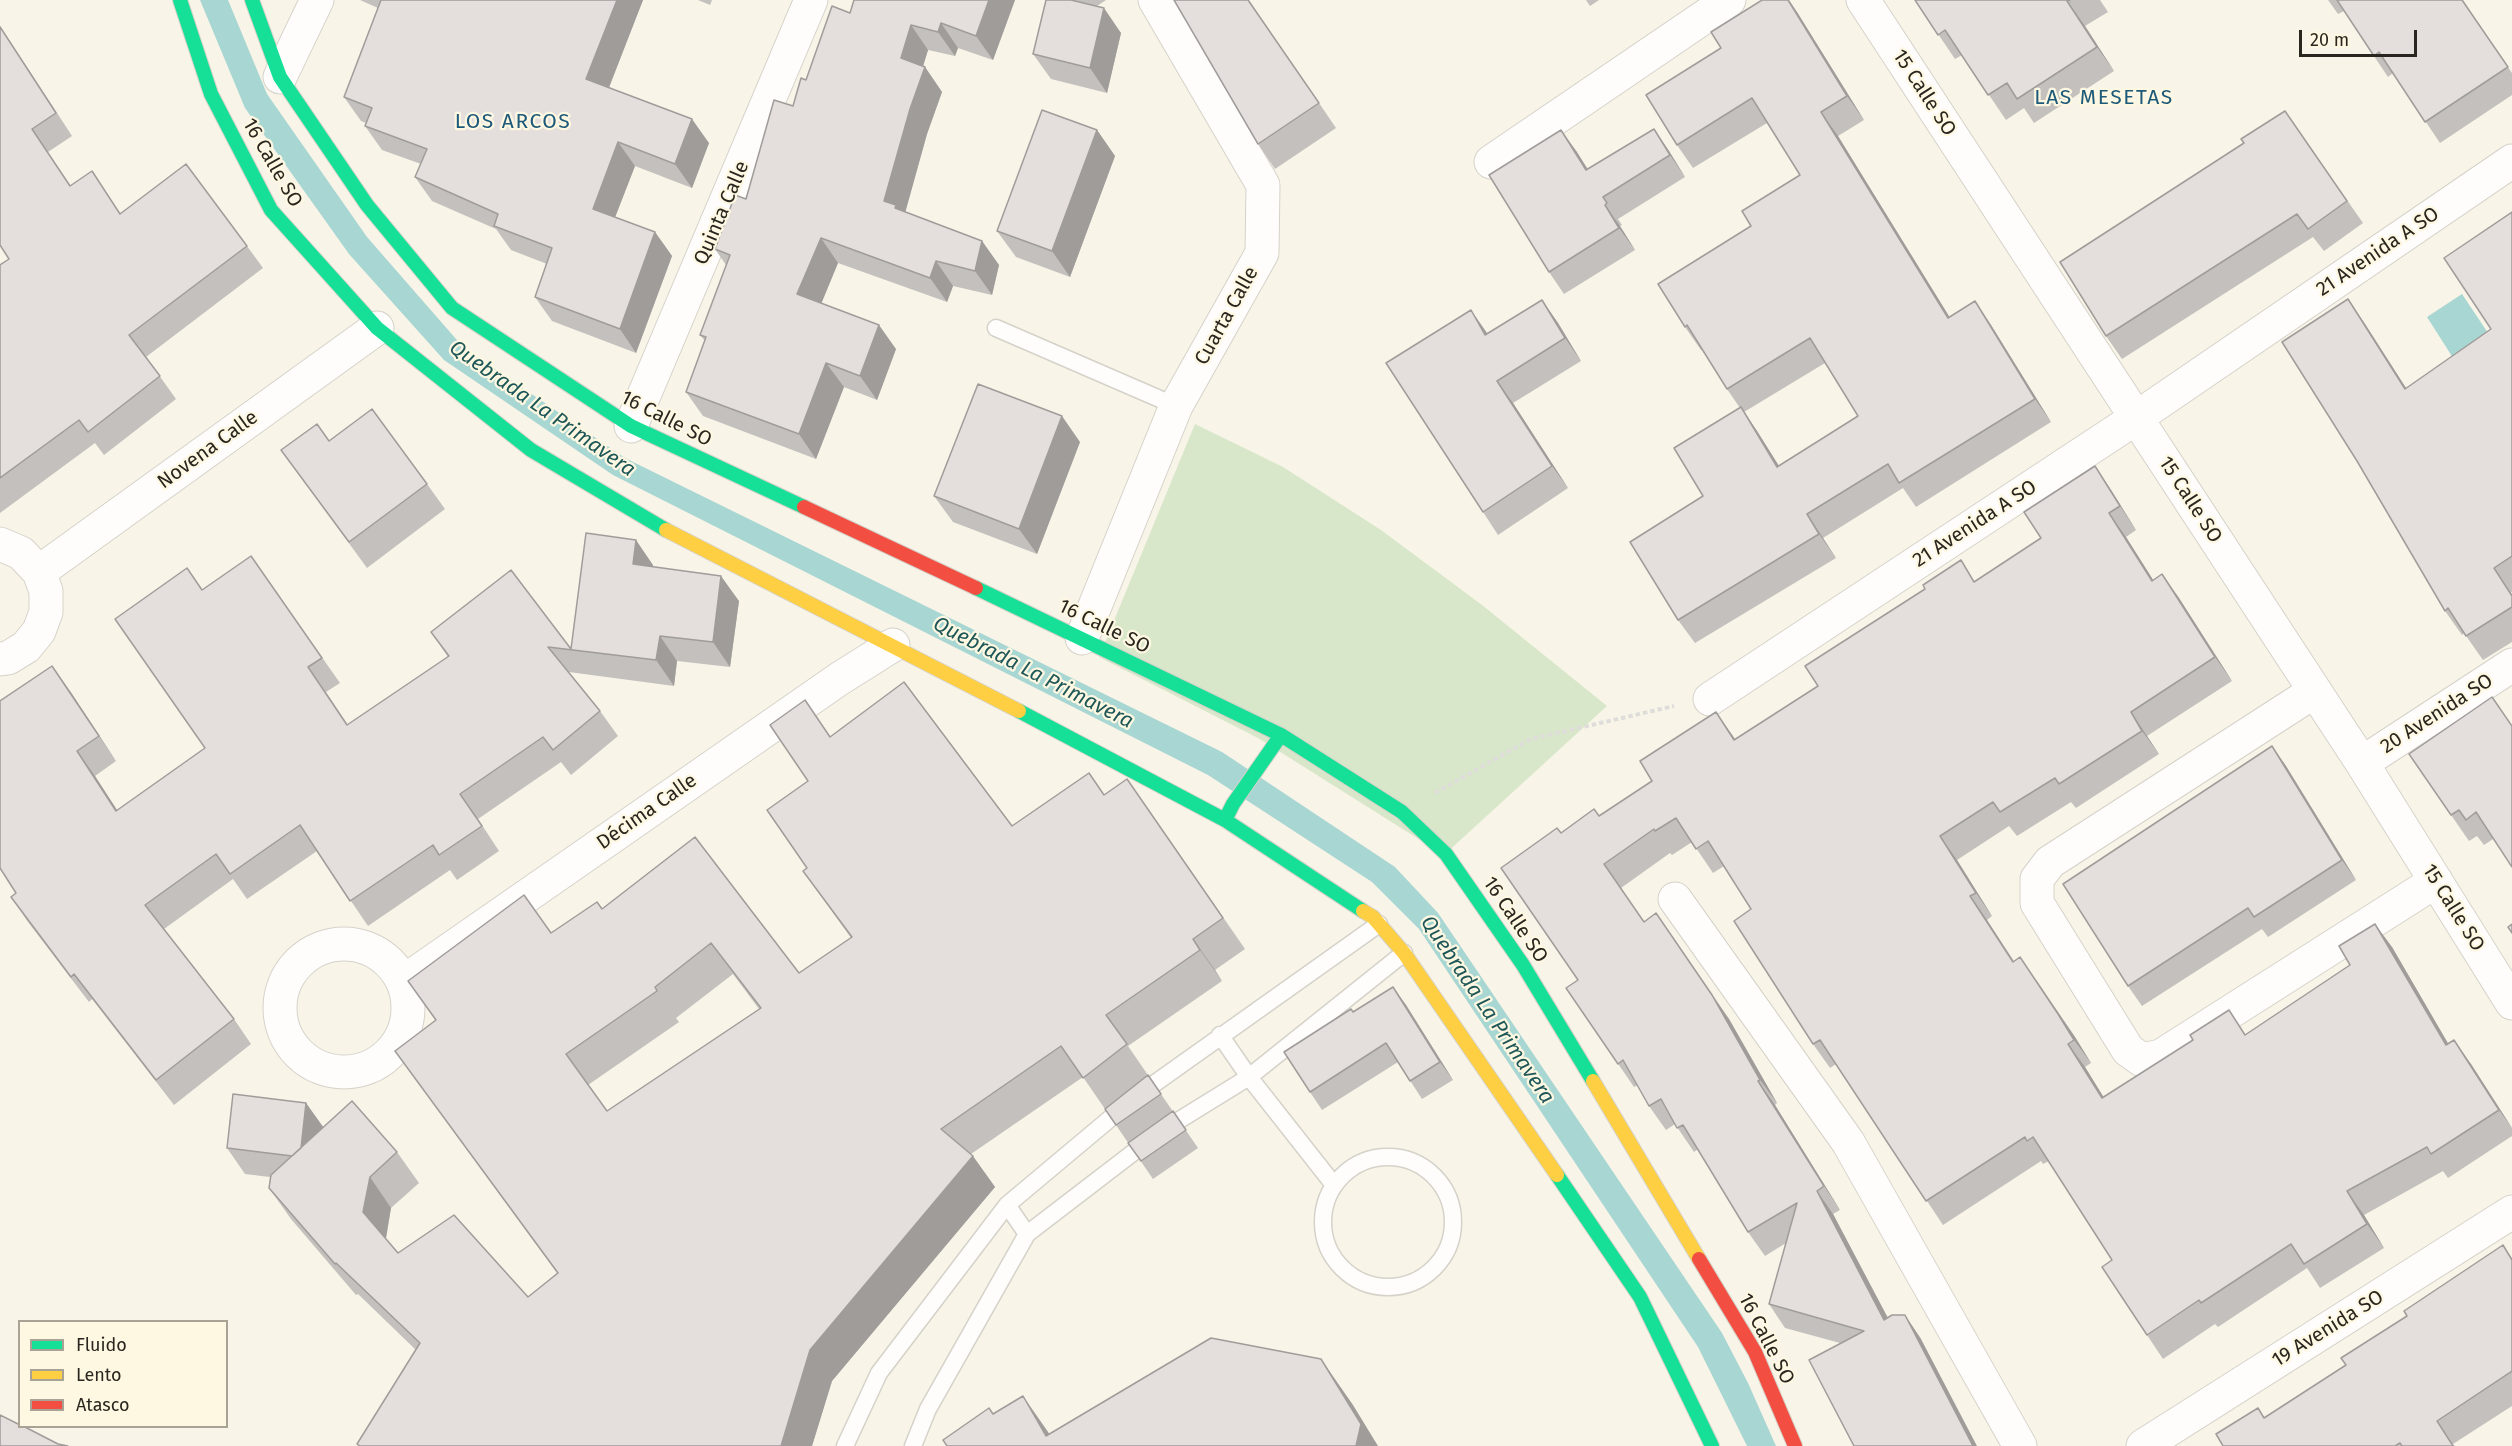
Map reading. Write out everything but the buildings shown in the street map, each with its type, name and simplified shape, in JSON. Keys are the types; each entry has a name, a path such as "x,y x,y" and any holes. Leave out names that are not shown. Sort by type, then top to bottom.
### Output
{"street":[{"name":"16 Calle SO","path":"180,0 211,94 271,210 377,328 531,450 657,525 892,645 1225,820 1372,917 1404,953 1437,998 1640,1297 1712,1446"},
{"name":"16 Calle SO","path":"252,0 280,77 367,205 452,308 632,426 1082,638 1281,735 1402,812 1446,854 1523,965 1755,1352 1795,1446"},
{"path":"280,77 317,0"},
{"name":"Quinta Calle","path":"632,426 811,0"},
{"name":"Cuarta Calle","path":"1082,638 1176,406 1262,253 1263,185 1155,0"},
{"path":"1491,162 1729,0"},
{"name":"15 Calle SO","path":"1863,0 2362,763 2512,1003"},
{"name":"21 Avenida A SO","path":"1710,699 2136,418 2512,160"},
{"name":"Novena Calle","path":"39,572 377,328"},
{"path":"0,544 21,553 39,572 46,591 46,612 39,632 26,647 8,658 0,659"},
{"name":"Décima Calle","path":"402,982 839,679 892,645"},
{"name":"20 Avenida SO","path":"2362,763 2512,664"},
{"path":"2315,691 2050,862 2037,879 2037,903 2128,1050 2142,1060 2161,1056 2436,881"},
{"path":"1225,820 1233,804 1281,735"},
{"path":"1675,900 1848,1142 2020,1446"},
{"name":"19 Avenida SO","path":"2143,1446 2512,1212"}],"lane":[{"path":"996,328 1176,406"},
{"path":"845,1446 879,1372 1007,1205 1137,1096 1378,924"},
{"path":"914,1446 928,1408 1027,1234 1160,1132 1249,1077 1404,953"},
{"path":"1220,1035 1249,1077 1334,1185"},
{"path":"1386,1156 1406,1158 1424,1167 1440,1180 1450,1199 1454,1219 1451,1239 1443,1258 1429,1273 1411,1283 1391,1287 1371,1285 1352,1276 1338,1263 1327,1245 1323,1225 1325,1204 1334,1185 1348,1171 1365,1160 1386,1156"},
{"path":"1007,1205 1027,1234"}],"path":[{"path":"1402,812 1531,739 1710,699"}],"green space":[{"path":"1195,424 1283,467 1381,530 1482,605 1607,706 1444,855 1258,738 1099,657"}],"water":[{"name":"Quebrada La Primavera","path":"200,0 228,0 267,94 367,237 463,347 625,458 1222,752 1395,867 1438,913 1722,1333 1748,1383 1776,1446 1747,1446 1698,1347 1419,929 1372,882 1208,775 613,475 444,360 349,254 245,108"},
{"path":"2462,294 2498,348 2462,372 2427,317"}],"traffic: fast":[{"path":"180,0 211,94 271,210 377,328 531,450 666,530"},
{"path":"252,0 280,77 367,205 452,308 631,426 804,507"},
{"path":"976,588 1281,735 1402,812 1446,854 1523,965 1593,1081"},
{"path":"1019,711 1225,820 1363,911"},
{"path":"1225,820 1233,804 1281,735"},
{"path":"1557,1175 1640,1297 1712,1446"}],"traffic: slow":[{"path":"666,530 1019,711"},
{"path":"1363,911 1373,917 1404,953 1557,1175"},
{"path":"1593,1081 1699,1259"}],"traffic: jam":[{"path":"804,507 976,588"},
{"path":"1699,1259 1755,1352 1795,1446"}],"district":[{"name":"LAS MESETAS","path":"2104,98"},
{"name":"LOS ARCOS","path":"513,122"}]}
